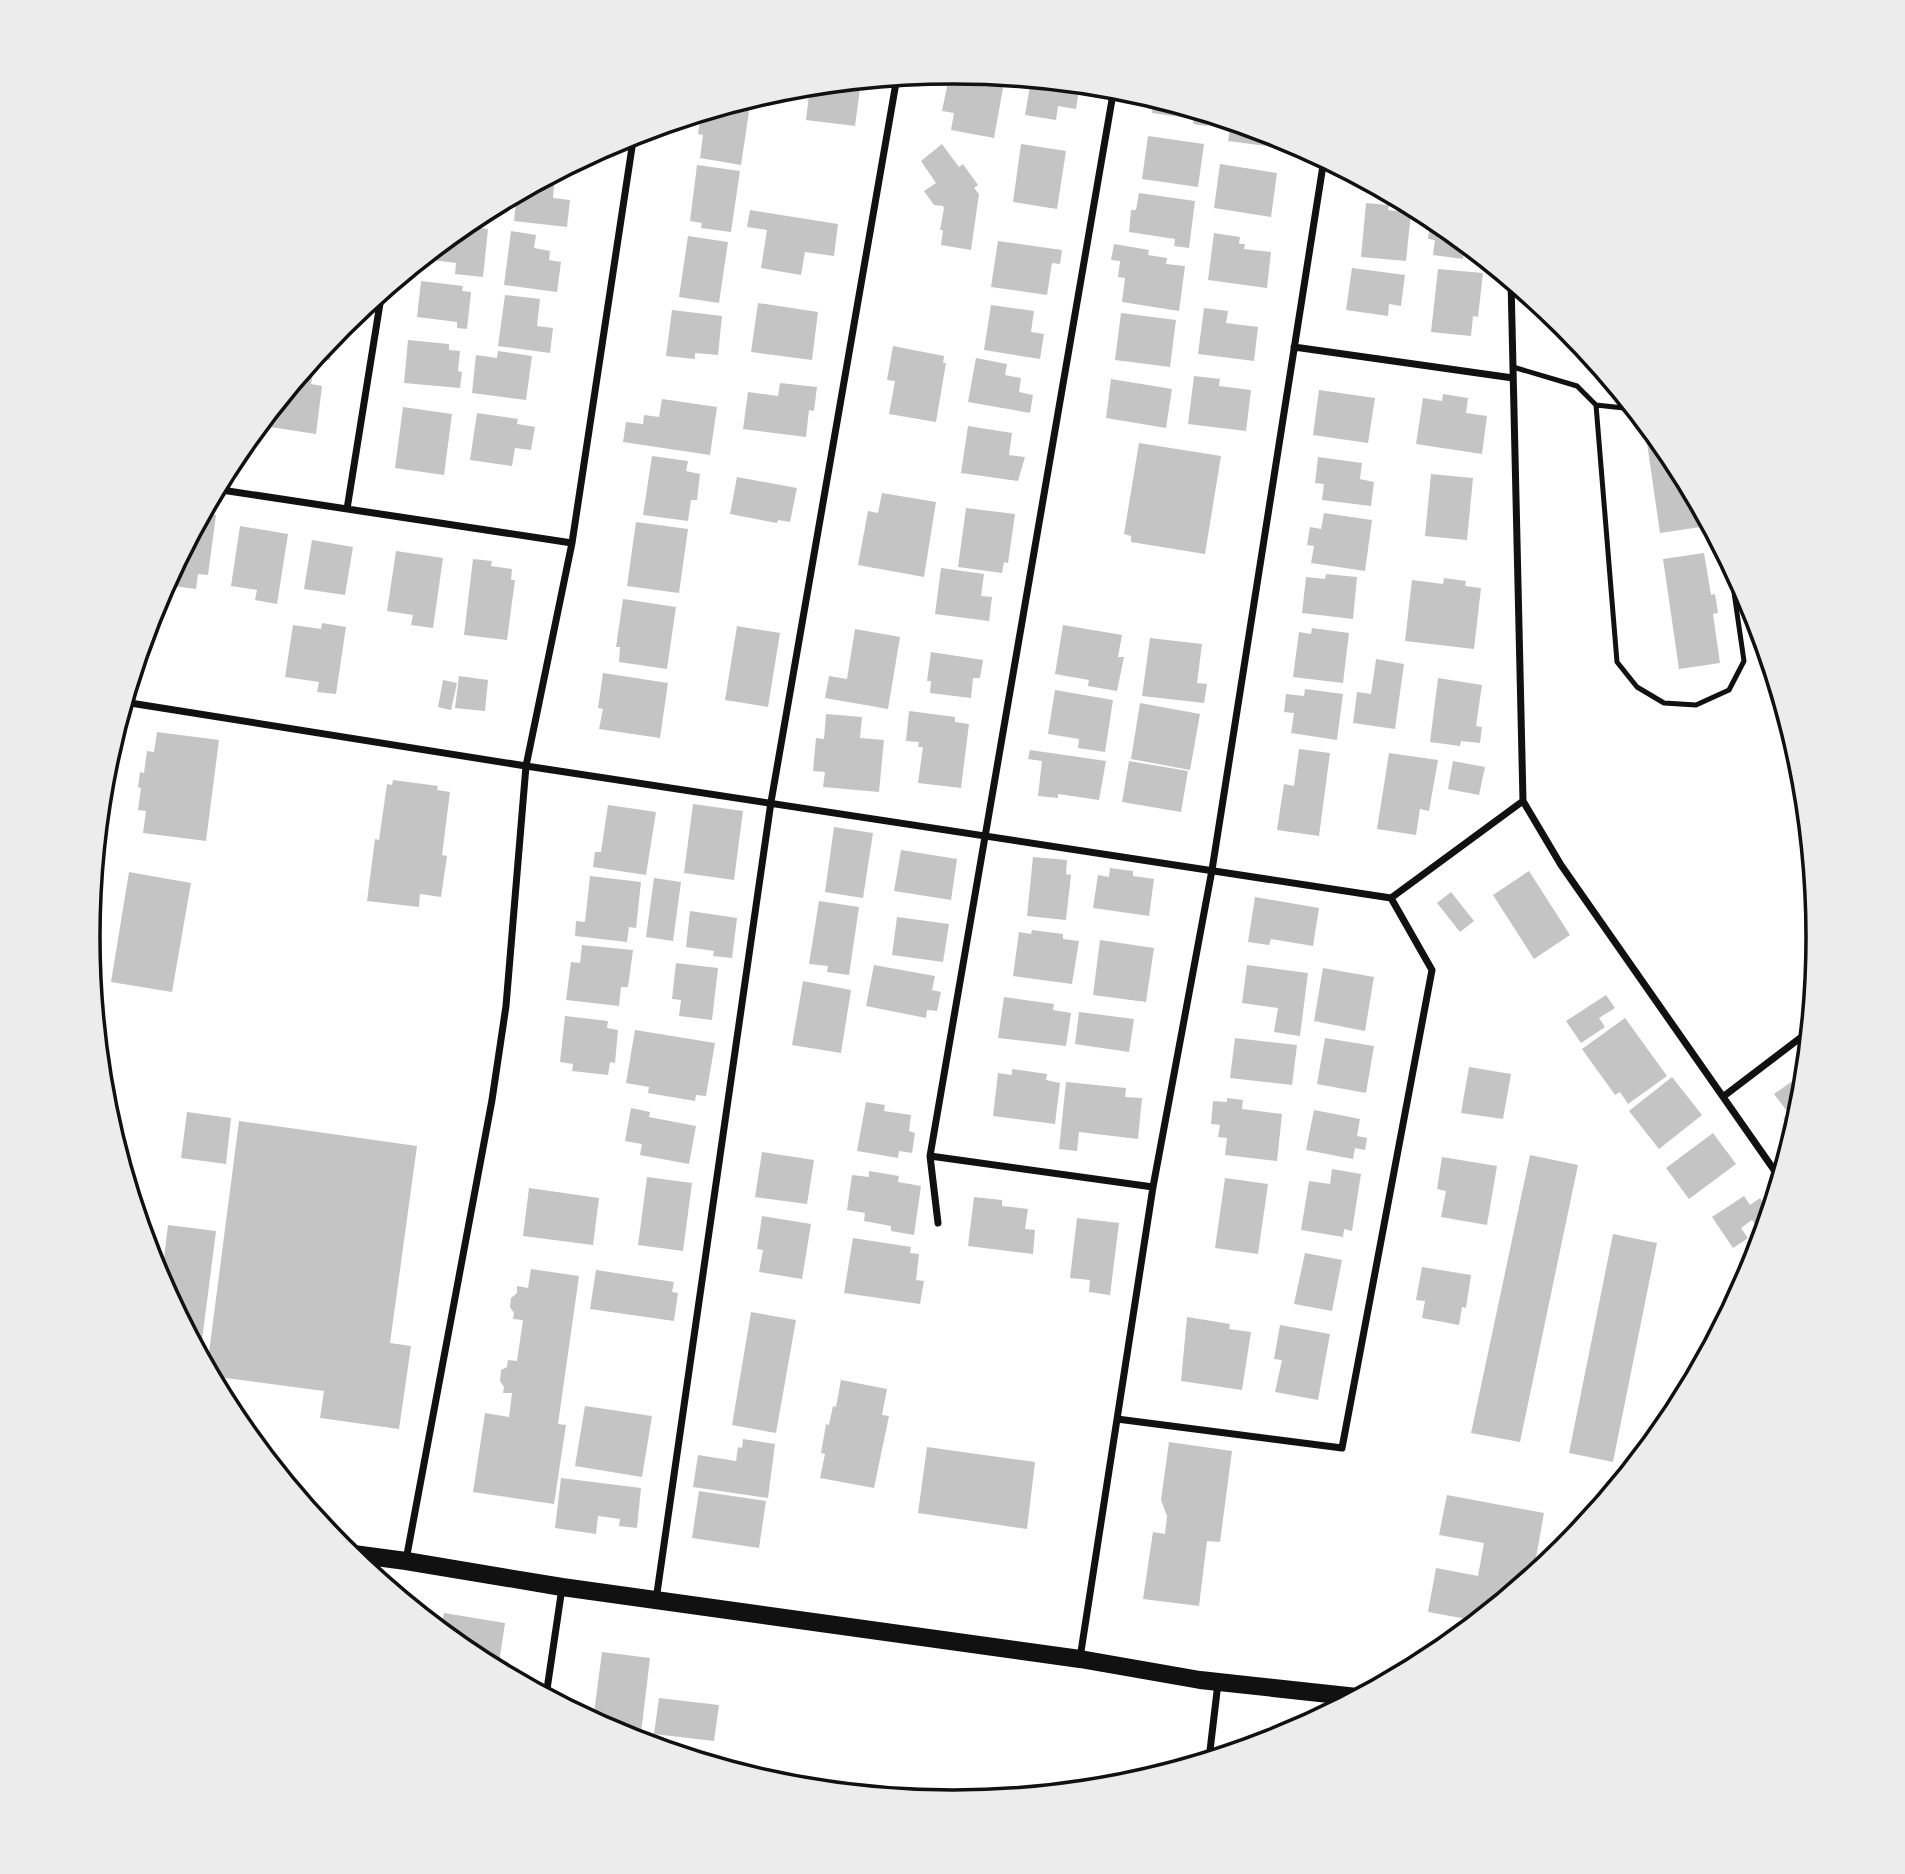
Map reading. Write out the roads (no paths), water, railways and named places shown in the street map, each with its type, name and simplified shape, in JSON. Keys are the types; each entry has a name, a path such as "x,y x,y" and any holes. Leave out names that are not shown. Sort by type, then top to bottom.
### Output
{"main road":[{"path":"366,1556 656,1601 1080,1659 1219,1682 1342,1695"}],"street":[{"path":"656,1601 771,802 895,86"},
{"path":"938,1223 930,1156 1112,99"},
{"path":"406,1561 492,1100 506,1006 526,766 572,543 632,147"},
{"path":"1080,1659 1153,1187 1212,870 1322,169"},
{"path":"1511,293 1523,801 1561,865 1773,1168"},
{"path":"347,509 380,306"},
{"path":"1294,347 1513,378"},
{"path":"226,491 572,543"},
{"path":"133,703 1391,898 1523,801"},
{"path":"1117,1419 1342,1448 1432,970 1391,898"},
{"path":"1724,1096 1799,1039"},
{"path":"930,1156 1153,1187"},
{"path":"547,1687 562,1587"},
{"path":"1210,1750 1219,1682"}],"lane":[{"path":"1513,367 1577,386 1596,405 1621,408"},
{"path":"1596,405 1617,662 1637,687 1664,703 1696,705 1729,690 1744,661 1735,597"}]}
